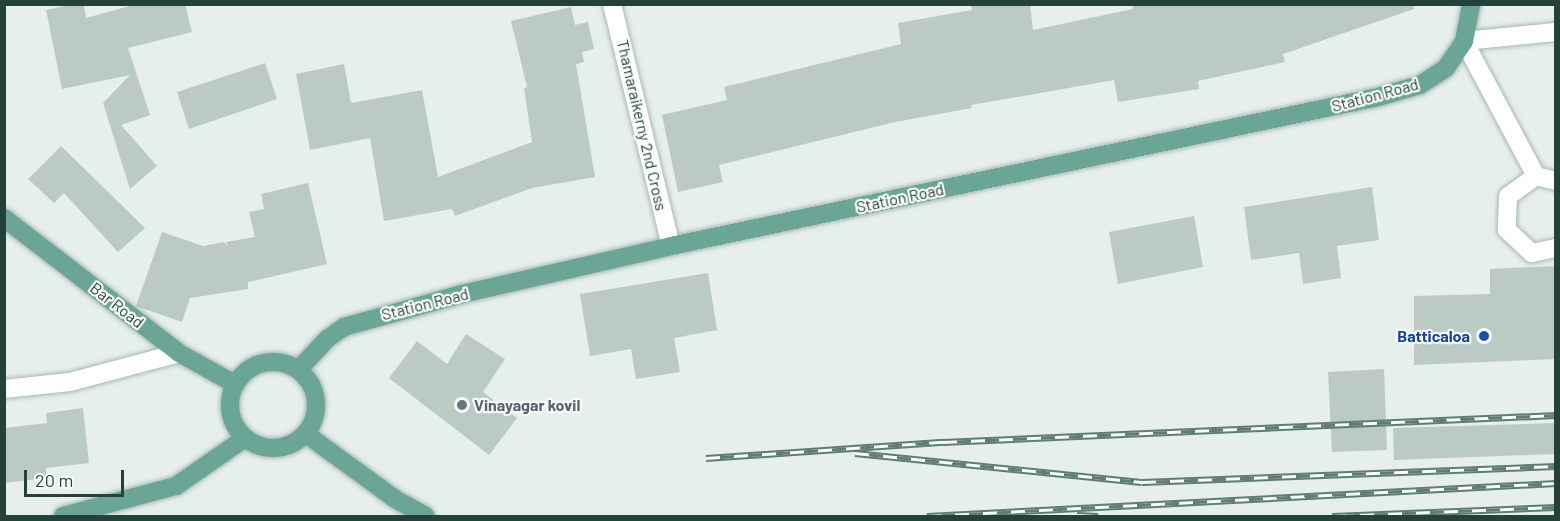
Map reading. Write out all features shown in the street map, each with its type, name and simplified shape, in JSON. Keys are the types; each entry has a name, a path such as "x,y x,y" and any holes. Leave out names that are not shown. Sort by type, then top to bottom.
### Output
{"main road":[{"name":"Station Road","path":"299,369 327,339 371,318 671,246 1378,97 1420,84 1446,68 1464,41 1471,4"},
{"name":"Bar Road","path":"4,218 179,353 235,384"},
{"path":"282,362 299,369 311,382 317,399 315,416 306,434 277,448 260,447 245,438 233,423 230,404 235,384 247,370 263,363 282,362"},
{"path":"306,434 395,499 426,516"},
{"path":"63,516 176,486 245,438"}],"street":[{"name":"Thamaraikerny 2nd Cross","path":"612,4 671,246"},
{"path":"1556,32 1464,41 1536,176 1556,181"},
{"path":"1536,176 1508,196 1507,230 1532,253 1556,248"},
{"path":"4,389 70,382 179,353"}],"building":[{"path":"84,4 86,18 137,4 185,4 192,32 128,48 150,115 121,125 157,166 130,189 103,103 130,75 62,89 46,10"},
{"path":"971,4 1030,4 1033,30 1133,9 1132,4 1413,4 1414,9 1283,54 1285,62 1198,81 1199,89 1118,102 1114,80 971,105 972,108 895,122 719,165 723,182 678,192 662,115 727,100 724,87 901,44 898,23 972,10"},
{"path":"571,7 575,25 588,22 594,49 582,52 584,62 576,64 595,177 532,188 455,216 452,209 384,221 370,138 310,150 296,74 344,64 351,103 422,90 438,177 532,142 524,88 527,87 511,21"},
{"path":"265,63 277,99 189,129 177,92"},
{"path":"61,146 145,228 118,252 64,193 54,203 28,179"},
{"path":"308,183 327,264 248,282 248,289 190,298 182,322 136,306 162,232 203,246 224,242 228,247 226,242 255,237 249,212 264,209 261,194"},
{"path":"1372,187 1379,240 1337,246 1341,278 1303,284 1299,253 1251,260 1244,207"},
{"path":"1194,216 1203,267 1118,284 1109,232"},
{"name":"Batticaloa","path":"1556,266 1556,359 1414,365 1414,296 1490,294 1490,269"},
{"path":"708,273 717,330 674,338 680,372 636,379 631,349 590,356 580,294"},
{"name":"Vinayagar kovil","path":"466,334 505,359 483,392 517,418 489,455 389,378 417,341 447,364"},
{"path":"1384,369 1387,450 1332,452 1328,372"},
{"path":"83,408 89,463 46,468 47,478 4,483 4,428 47,423 46,413"},
{"path":"1556,423 1556,454 1394,460 1393,428"}],"railway":[{"path":"706,458 943,442 1556,415"},
{"path":"855,453 1142,482 1556,466"},
{"path":"927,516 1556,483"},
{"path":"1332,516 1556,507"},
{"path":"1077,515 1098,516"}],"place":[{"name":"Batticaloa","path":"1484,336"},
{"name":"Vinayagar kovil","path":"462,405"}]}
